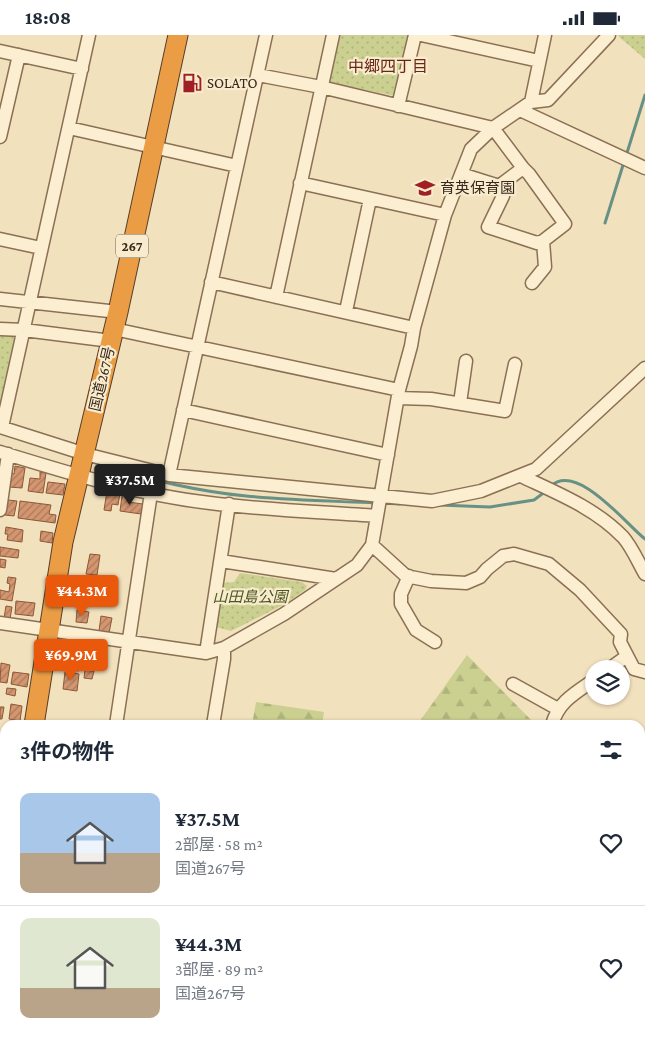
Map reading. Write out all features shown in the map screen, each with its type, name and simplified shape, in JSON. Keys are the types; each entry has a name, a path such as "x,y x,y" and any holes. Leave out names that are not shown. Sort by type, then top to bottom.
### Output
{"highway":[{"name":"国道267号","path":"35,720 63,542 114,327 178,35"}],"street":[{"path":"89,35 1,427 151,493 210,503 228,504 379,505 432,501 481,491 536,469 645,368"},
{"path":"169,475 266,35"},
{"path":"276,297 333,35"},
{"path":"398,106 415,35"},
{"path":"420,35 539,61"},
{"path":"525,106 545,35"},
{"path":"0,623 206,653 224,648 284,614 357,565 372,545 398,394 414,328 445,215 471,149 493,128 525,106 548,100 610,35"},
{"path":"0,51 82,69"},
{"path":"0,137 19,55"},
{"path":"258,75 321,87 493,128 565,224 543,241 537,243 488,227 503,196 499,186 461,173"},
{"path":"525,106 645,168"},
{"path":"69,128 237,166"},
{"path":"499,186 523,169"},
{"path":"300,183 445,215"},
{"path":"346,311 370,199"},
{"path":"0,239 41,248"},
{"path":"532,283 545,267 543,241"},
{"path":"211,282 346,311 414,328"},
{"path":"0,299 30,301 114,327 398,394 505,411 516,364"},
{"path":"0,329 114,327"},
{"path":"460,403 466,361"},
{"path":"183,410 388,455"},
{"path":"0,509 4,453 379,505"},
{"path":"520,476 583,506 606,521 624,539 645,574"},
{"path":"120,720 128,643 151,493"},
{"path":"206,653 228,504"},
{"path":"372,545 406,576 431,581 466,583 480,577 486,569 503,556 514,554 549,564 580,590 621,634 620,642 634,669 645,672"},
{"path":"221,561 336,579"},
{"path":"409,576 401,594 401,604 416,630 435,642"},
{"path":"214,720 224,659 224,648"},
{"path":"621,660 627,656"},
{"path":"513,684 558,709"},
{"path":"553,720 555,714 564,701 585,686"}],"green space":[{"path":"339,35 409,35 395,96 328,82"},
{"path":"645,35 645,59 618,36"},
{"path":"0,334 18,336 0,412"},
{"name":"山田島公園","path":"240,573 302,582 307,586 305,590 283,605 231,631 216,627 223,583 234,582"},
{"path":"467,655 531,720 421,720"},
{"path":"256,702 324,712 323,720 253,720"}],"building":[{"path":"15,466 25,468 22,488 9,487 11,473 14,474"},
{"path":"40,472 46,473 43,493 28,491 30,478 40,479"},
{"path":"48,482 65,484 63,495 46,493"},
{"path":"107,491 120,493 118,505 112,504 111,511 104,510"},
{"path":"122,496 129,497 128,502 143,504 141,514 120,511"},
{"path":"8,500 17,501 14,516 5,515"},
{"path":"20,501 51,505 49,514 56,515 55,523 18,518"},
{"path":"6,527 23,530 22,542 7,540 8,534 5,534"},
{"path":"41,531 53,533 52,543 40,541"},
{"path":"0,547 19,550 18,558 0,556"},
{"path":"90,554 100,555 97,575 86,574"},
{"path":"0,559 6,560 5,568 0,567"},
{"path":"8,577 16,578 12,601 0,599 0,590 9,592 10,584 7,583"},
{"path":"16,601 35,603 33,616 15,614"},
{"path":"6,606 12,607 10,619 4,618"},
{"path":"77,610 89,612 87,623 76,622"},
{"path":"101,616 112,618 109,633 99,631"},
{"path":"63,642 72,643 71,649 75,650 77,642 85,644 82,663 60,660"},
{"path":"1,663 10,665 7,683 0,682"},
{"path":"70,663 80,665 79,671 69,669"},
{"path":"85,670 94,671 92,679 84,678"},
{"path":"13,672 29,674 27,687 11,684"},
{"path":"65,672 79,674 77,691 63,689"},
{"path":"7,688 16,689 15,696 6,694"},
{"path":"11,704 22,706 20,720 9,719"},
{"path":"0,707 4,707 2,719 0,719"}],"waterway":[{"path":"626,156 645,95"},
{"path":"605,223 624,162"},
{"path":"93,462 168,483 227,494 278,499 375,503"},
{"path":"551,486 562,481 574,482 587,488 614,509 645,539"},
{"path":"439,505 490,507 534,500 546,491"},
{"path":"382,503 400,504"}],"place":[{"name":"SOLATO","path":"192,83"},
{"name":"育英保育園","path":"425,188"}],"district":[{"name":"中郷四丁目","path":"388,66"}]}
